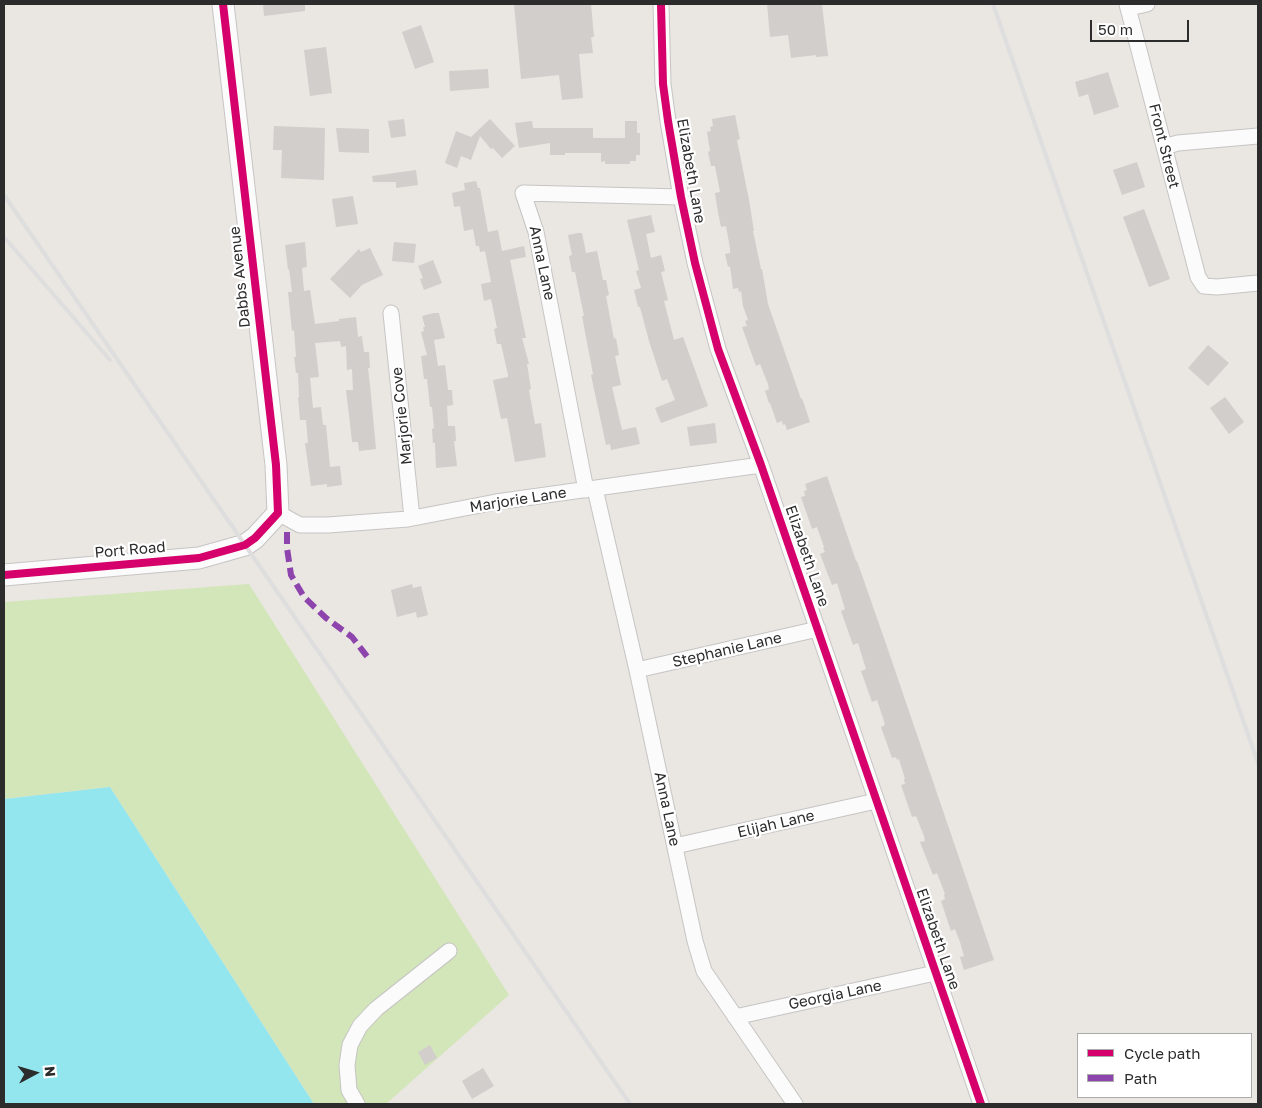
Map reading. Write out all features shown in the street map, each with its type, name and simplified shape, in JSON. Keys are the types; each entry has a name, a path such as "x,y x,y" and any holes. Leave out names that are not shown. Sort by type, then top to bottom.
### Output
{"street":[{"name":"Dabbs Avenue","path":"223,4 276,465 278,513"},
{"name":"Elizabeth Lane","path":"661,4 663,84 681,198 695,263 718,348 761,465 981,1104"},
{"path":"1128,6 1147,4"},
{"name":"Front Street","path":"1128,6 1198,277 1204,286 1217,287 1258,283"},
{"path":"1164,147 1178,143 1258,136"},
{"name":"Anna Lane","path":"681,198 523,193 536,232 591,489 637,670 695,941 704,971 795,1104"},
{"name":"Marjorie Cove","path":"391,313 412,518"},
{"name":"Marjorie Lane","path":"278,513 300,525 328,525 412,518 496,502 761,465"},
{"name":"Port Road","path":"4,575 199,558 245,545 255,538 278,513"},
{"name":"Stephanie Lane","path":"637,670 818,630"},
{"name":"Elijah Lane","path":"675,846 876,801"},
{"path":"356,1104 349,1090 347,1065 350,1045 360,1026 376,1009 449,951"},
{"name":"Georgia Lane","path":"735,1017 935,973"}],"green space":[{"path":"249,584 509,995 386,1104 314,1104 110,787 4,799 4,602"}],"water":[{"path":"110,787 314,1104 4,1104 4,799"}],"building":[{"path":"263,4 305,4 305,11 264,16"},
{"path":"514,4 591,4 594,37 591,37 593,53 579,54 583,98 562,100 559,75 521,79"},
{"path":"767,4 822,4 828,56 816,57 816,55 791,58 788,35 770,37"},
{"path":"421,25 434,62 415,69 402,32"},
{"path":"326,47 332,93 310,96 304,50"},
{"path":"488,69 489,88 450,91 449,71"},
{"path":"1108,72 1119,107 1094,115 1088,94 1079,97 1075,82"},
{"path":"735,115 740,139 737,140 768,304 810,422 787,430 782,421 777,423 765,391 769,389 768,384 760,364 756,366 742,327 747,326 745,321 748,320 743,306 741,291 739,292 738,288 733,289 730,266 728,267 725,254 730,253 726,226 721,227 715,193 720,192 715,166 711,166 708,152 710,151 707,132 711,131 710,127 713,126 712,119"},
{"path":"404,119 406,136 391,138 388,121"},
{"path":"490,119 515,146 502,158 480,136 471,160 461,156 457,168 445,163 456,131 471,137"},
{"path":"532,121 533,128 593,128 593,138 625,138 625,121 637,121 637,133 640,133 640,155 636,155 636,161 630,161 630,164 605,164 605,161 601,162 601,153 550,155 550,143 519,148 515,123"},
{"path":"274,126 325,128 324,180 281,178 282,150 273,150"},
{"path":"336,128 369,129 369,153 339,152"},
{"path":"1137,162 1145,187 1122,195 1113,170"},
{"path":"416,170 418,185 396,188 396,182 373,182 372,176"},
{"path":"476,181 478,188 480,188 488,232 498,230 502,251 524,246 526,257 510,260 526,338 522,338 529,364 527,364 531,389 529,390 535,424 541,423 546,457 515,462 507,418 501,419 493,380 508,377 508,375 501,344 497,344 494,329 497,328 491,299 484,301 481,284 491,282 485,251 480,252 479,246 476,246 473,229 464,231 460,206 454,207 452,193 465,190 464,183"},
{"path":"353,196 358,224 336,227 332,199"},
{"path":"1144,209 1170,279 1149,287 1123,217"},
{"path":"651,215 655,232 646,234 651,258 661,255 665,271 661,272 668,300 664,301 674,340 683,337 708,406 661,423 655,408 675,400 667,379 662,381 640,307 638,307 634,290 641,288 636,271 639,270 627,220"},
{"path":"582,233 586,253 597,251 603,280 606,280 609,295 606,296 619,355 615,356 621,385 612,387 622,430 636,427 640,444 611,450 610,444 606,445 591,375 593,374 582,316 584,316 575,272 572,272 569,256 572,255 568,235"},
{"path":"305,242 307,267 302,268 304,291 310,290 315,324 356,317 358,337 362,336 364,352 369,352 370,368 368,368 376,449 359,451 358,442 352,442 346,390 353,390 352,369 347,370 346,346 341,347 340,341 315,343 319,377 310,378 313,408 321,407 323,425 326,425 330,467 340,466 342,485 327,487 327,484 311,486 305,443 308,443 306,420 300,420 298,373 296,373 294,357 296,357 294,330 292,331 288,292 292,292 285,245"},
{"path":"394,242 416,244 414,263 392,261"},
{"path":"370,248 383,275 362,285 350,298 330,279 359,249 361,252"},
{"path":"433,260 442,283 424,290 420,279 423,278 418,266"},
{"path":"439,313 445,338 434,340 438,366 445,365 448,390 452,390 453,405 447,406 448,426 455,426 456,441 454,441 457,466 436,468 432,407 430,407 427,379 424,379 421,356 427,355 421,332 424,331 423,327 425,327 422,316"},
{"path":"1208,345 1229,363 1208,386 1188,368"},
{"path":"1225,397 1244,422 1229,434 1210,408"},
{"path":"715,423 717,443 690,446 687,427"},
{"path":"827,476 994,960 964,970 960,957 964,956 960,942 955,929 951,931 941,901 945,899 945,894 937,873 933,875 920,842 925,841 924,836 916,816 912,817 901,785 905,784 905,779 899,759 897,760 896,757 892,758 881,727 885,725 877,700 872,702 861,671 866,669 858,643 853,645 841,611 845,609 837,583 832,585 820,554 825,552 817,527 812,529 801,497 805,496 804,491 807,490 805,484"},
{"path":"412,584 413,588 421,586 428,615 417,618 416,612 397,617 391,590"},
{"path":"430,1045 437,1058 425,1065 418,1052"},
{"path":"483,1068 494,1086 472,1099 462,1081"}],"railway":[{"path":"993,4 1258,763"},
{"path":"4,195 630,1104"},
{"path":"4,237 110,360"}],"marked path":[{"path":"287,532 291,575 304,597 326,618 352,637 369,659"}],"cycle path":[{"path":"4,575 199,558 245,545 255,538 278,513 276,465 223,4"},
{"path":"661,4 663,84 668,121 695,263 718,349 761,465 981,1104"}]}
